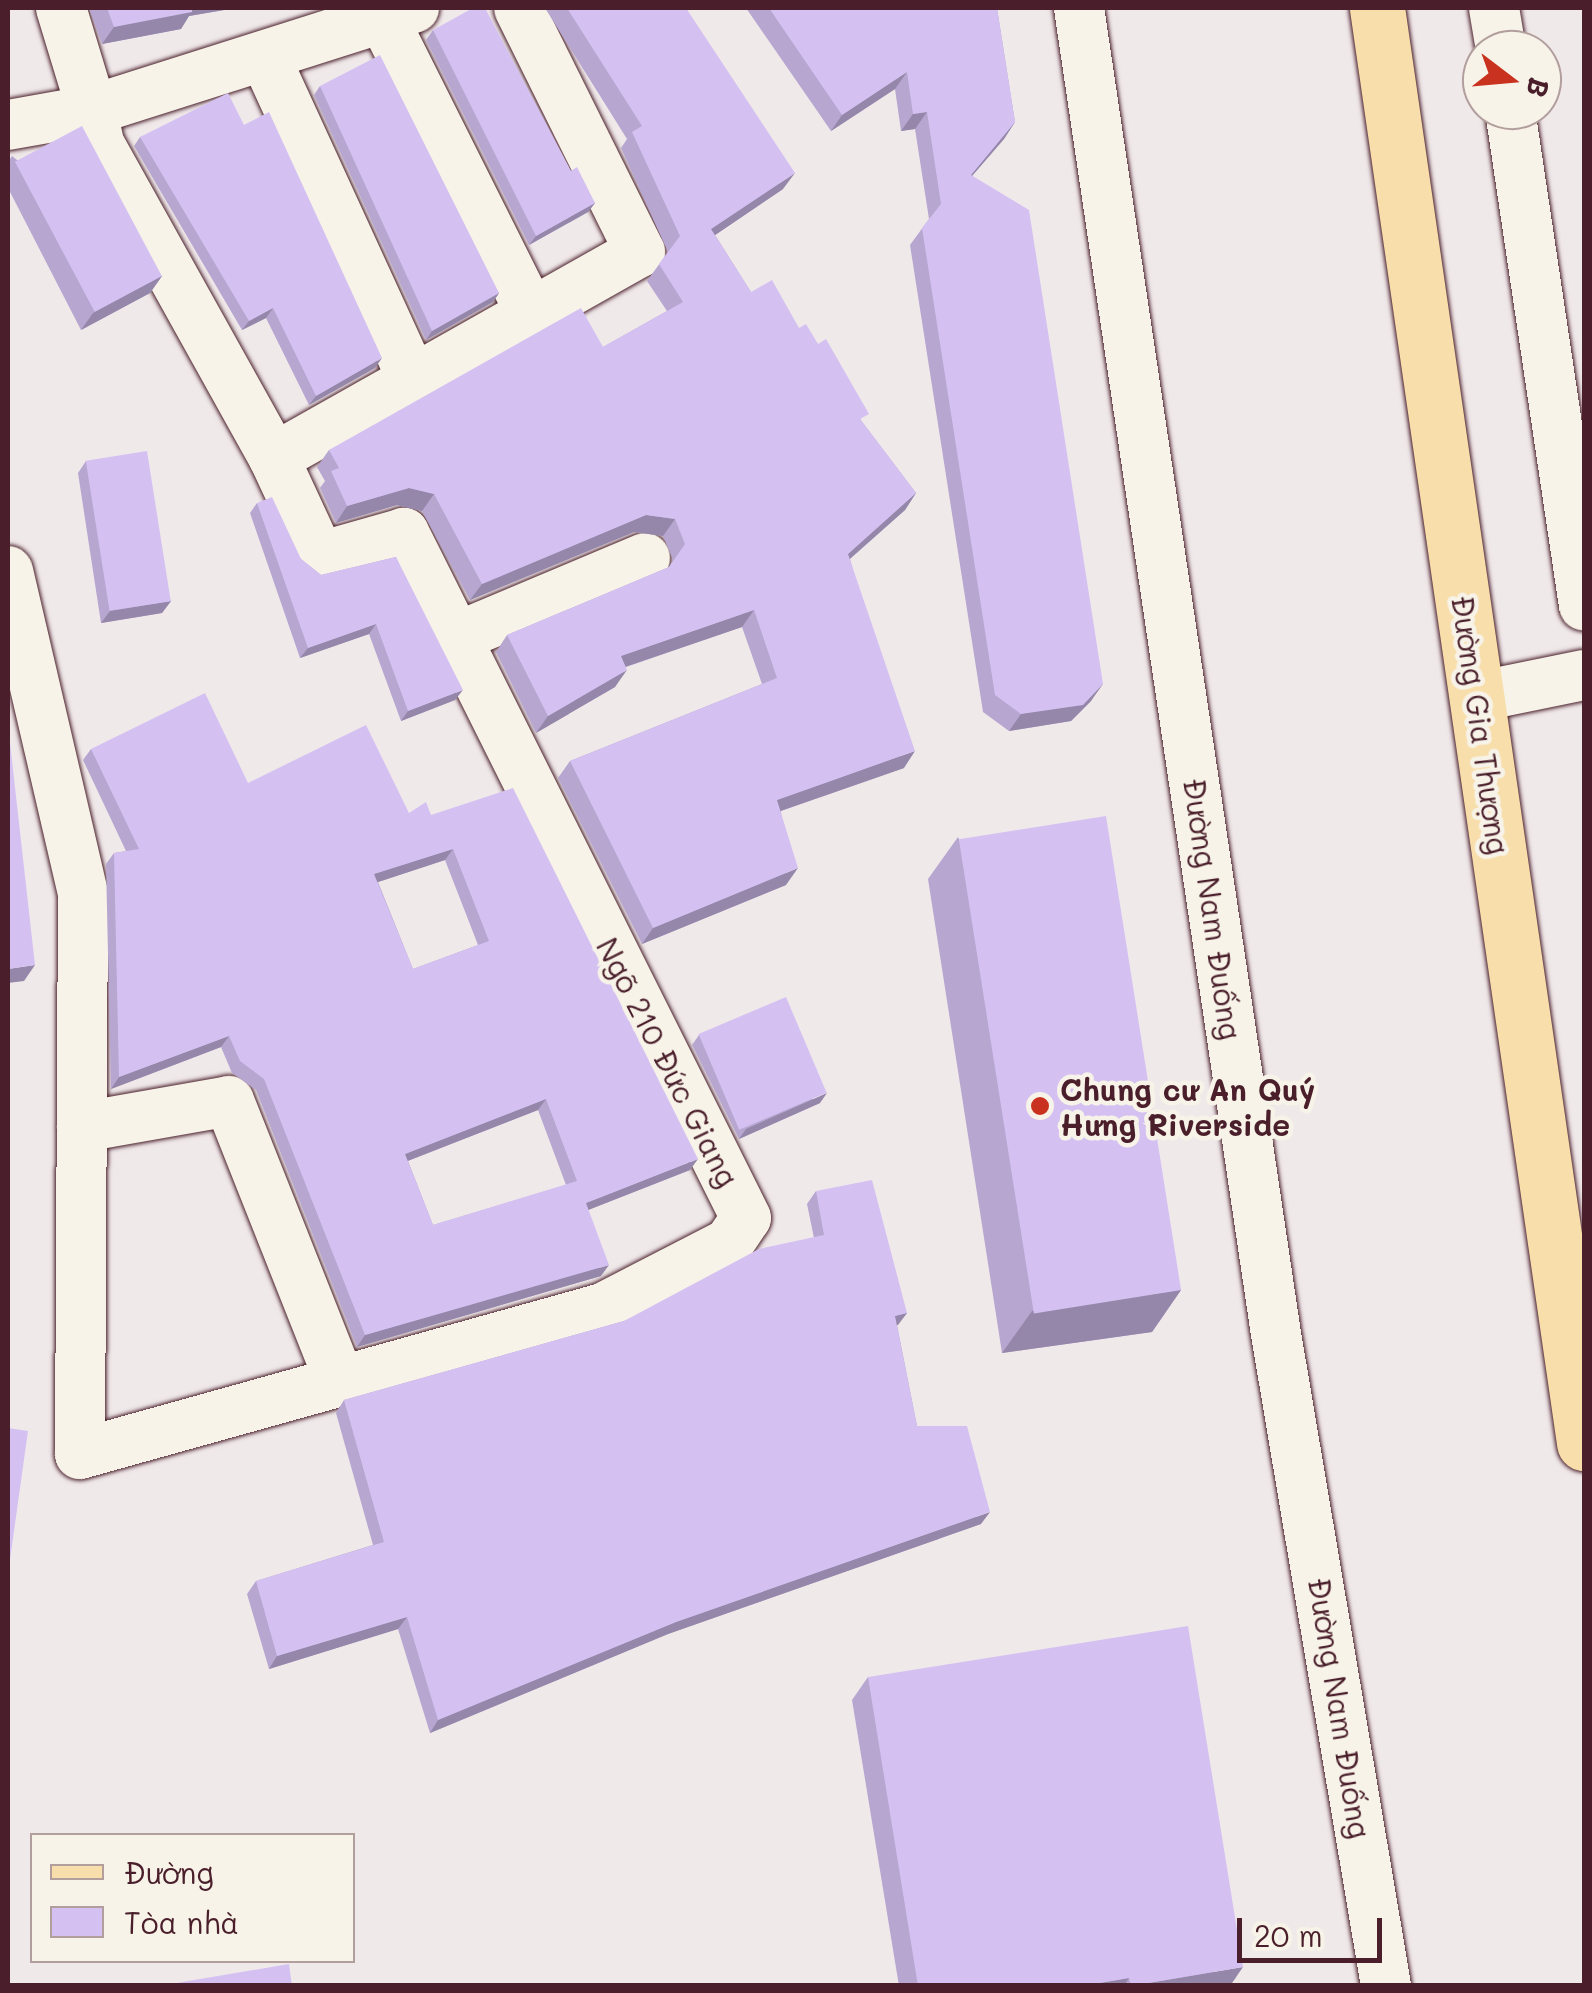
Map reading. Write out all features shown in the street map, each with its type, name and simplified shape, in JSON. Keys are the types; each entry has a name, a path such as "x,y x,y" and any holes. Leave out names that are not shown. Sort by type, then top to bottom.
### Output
{"main road":[{"name":"Đường Gia Thượng","path":"1377,8 1584,1443"}],"street":[{"path":"61,8 99,144 274,458 413,381 529,309 640,252 519,8"},
{"name":"Đường Nam Đuống","path":"1079,8 1275,1328 1386,1986"},
{"path":"8,125 92,110 398,13 529,309"},
{"path":"264,57 413,381"},
{"path":"1513,130 1584,606"},
{"name":"Ngõ 210 Đức Giang","path":"8,571 83,894 80,1454 603,1308 729,1243 746,1218 404,533 320,557 274,458"},
{"path":"457,637 644,558"},
{"path":"1476,697 1584,675"},
{"path":"82,1127 229,1101 340,1381"}],"building":[{"path":"107,8 192,8 192,12 114,27"},
{"path":"473,8 485,8 571,171 577,167 595,203 536,236 433,30"},
{"path":"567,8 686,8 795,173 711,229 751,292 772,280 799,328 806,324 818,344 826,339 869,414 860,419 916,493 848,554 915,751 777,800 798,868 653,928 570,761 777,678 754,610 621,656 627,670 548,716 507,635 669,567 685,544 675,519 646,515 482,584 434,494 409,488 347,506 331,471 339,468 329,450 581,308 603,347 683,302 659,264 680,236 632,132 642,126"},
{"path":"769,8 997,8 1015,122 971,175 1029,210 1103,684 1083,705 1021,714 995,695 922,228 941,204 927,112 913,114 907,72 842,115"},
{"path":"380,55 499,293 432,331 320,86"},
{"path":"228,93 244,125 269,112 382,358 316,396 273,308 249,321 140,137"},
{"path":"82,126 162,276 95,312 15,162"},
{"path":"147,451 171,601 110,611 86,461"},
{"path":"272,497 301,559 321,575 396,557 463,690 408,711 376,624 308,648 257,503"},
{"path":"205,693 248,783 366,725 409,813 426,802 431,815 513,788 698,1159 586,1203 609,1265 365,1335 264,1079 240,1061 229,1036 119,1077 114,853 139,849 91,749","holes":["453,849 489,941 413,969 374,874","546,1099 577,1181 433,1225 405,1154"]},
{"path":"8,725 35,965 8,969"},
{"name":"Chung cư An Quý Hưng Riverside","path":"1106,816 1181,1290 1034,1313 959,839"},
{"path":"786,997 827,1093 739,1130 699,1034"},
{"path":"872,1180 907,1313 895,1316 917,1426 967,1426 990,1512 676,1622 438,1720 407,1617 277,1656 256,1581 384,1542 344,1400 624,1321 759,1249 824,1235 816,1191"},
{"path":"8,1428 28,1431 8,1574"},
{"path":"1188,1626 1243,1967 1131,1986 1129,1978 1082,1986 918,1986 868,1677"},
{"path":"289,1964 292,1986 159,1986"}],"place":[{"name":"Chung cư An Quý Hưng Riverside","path":"1040,1106"}]}
